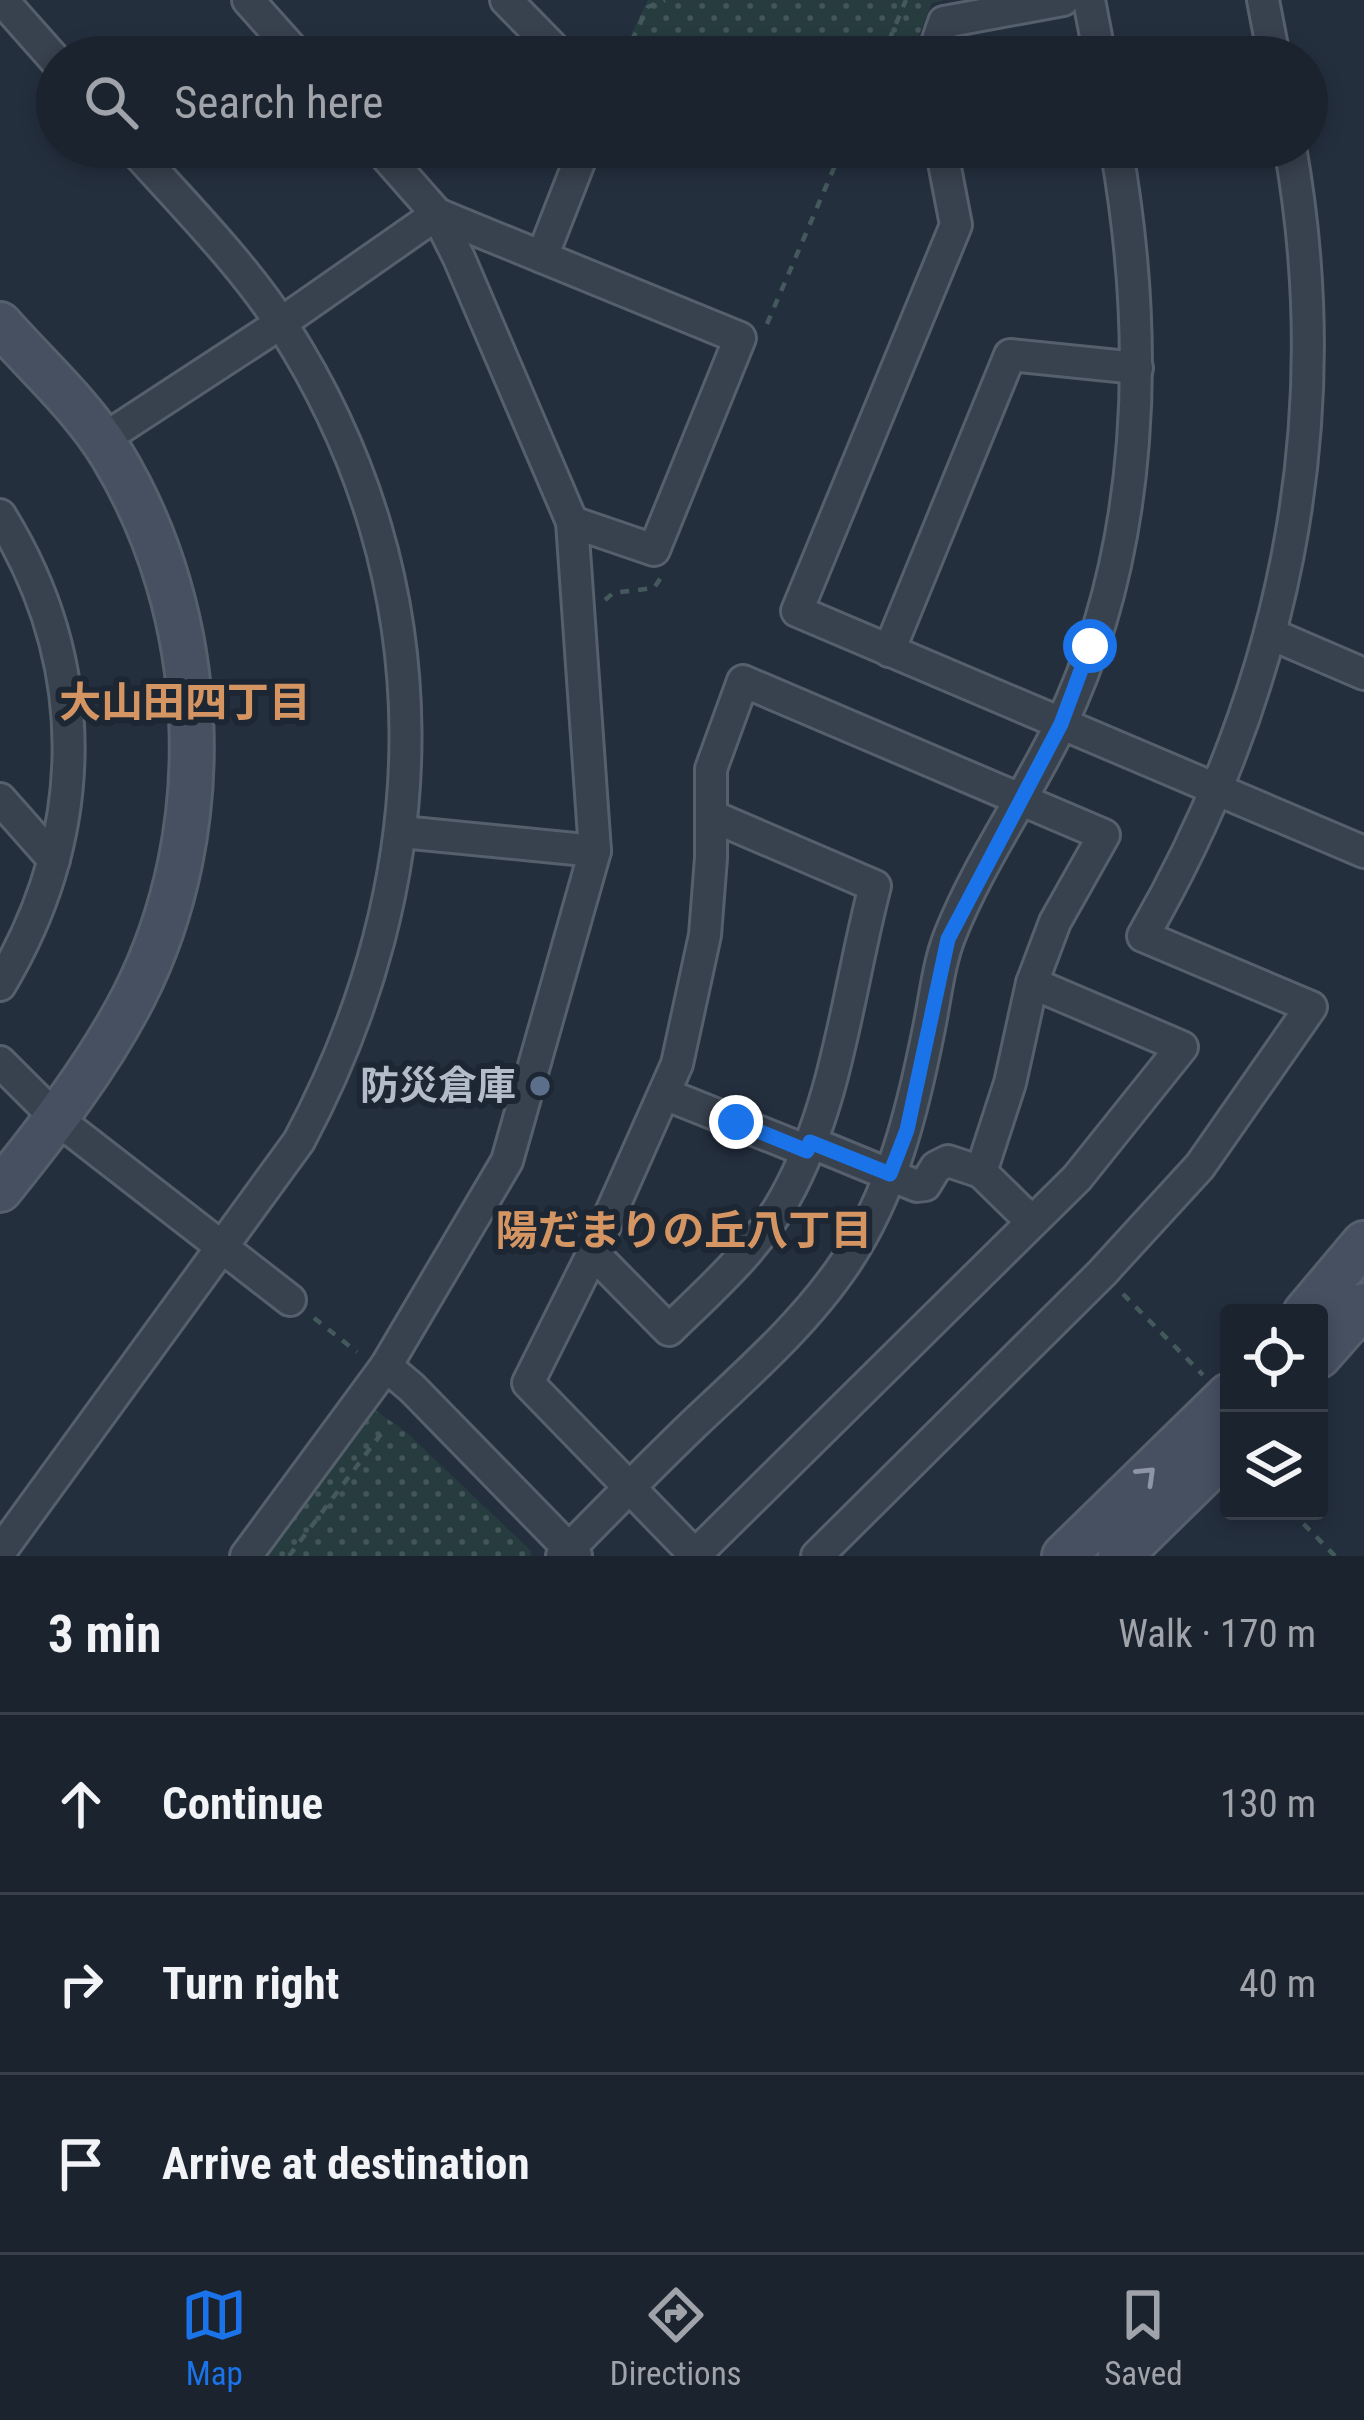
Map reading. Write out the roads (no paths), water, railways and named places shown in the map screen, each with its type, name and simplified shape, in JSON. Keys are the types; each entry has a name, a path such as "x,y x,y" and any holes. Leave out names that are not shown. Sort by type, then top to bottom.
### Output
{"street":[{"path":"2,0 36,38"},
{"path":"248,0 280,36"},
{"path":"506,0 541,36"},
{"path":"939,36 944,22 1064,0"},
{"path":"1089,0 1096,36"},
{"path":"1263,0 1270,36"},
{"path":"0,1552 299,1142 338,1066 377,957 402,832 406,694 382,550 348,450 281,323 151,168"},
{"path":"246,1556 384,1369 507,1161 595,851 572,522 436,214 396,168"},
{"path":"542,257 577,168"},
{"path":"945,168 956,226 797,611 1364,852"},
{"path":"384,1369 412,1388 569,1554 626,1489 762,1358 826,1288 855,1248 907,1130 948,939 1061,724 1099,621 1118,543 1137,368 1136,290 1119,168"},
{"path":"817,1556 1102,1273 1200,1166 1312,1007 1143,937 1218,790 1258,685 1298,500 1307,392 1306,294 1292,168"},
{"path":"102,440 436,214"},
{"path":"436,214 740,338 654,550 572,522"},
{"path":"0,324 102,440 160,553 187,676 191,801 169,908 136,992 57,1119 0,1190"},
{"path":"889,651 1010,355 1137,368"},
{"path":"0,514 45,605 67,691 68,772 54,860 34,922 0,985"},
{"path":"1271,634 1364,674"},
{"path":"981,1172 1010,1083 1031,983 1055,922 1104,835 743,681 711,769 709,897 685,1036 665,1094 528,1383 694,1556 1077,1178 1182,1047 1031,983"},
{"path":"0,799 54,860"},
{"path":"592,1253 669,1330 734,1268 785,1198 808,1147 842,1036 875,886 712,817"},
{"path":"402,832 595,851"},
{"path":"0,1062 57,1119 290,1300"},
{"path":"665,1094 917,1186 925,1185 936,1167 948,1161 981,1172 1032,1222"},
{"path":"1313,1304 1364,1243"},
{"path":"1328,1346 1364,1305"},
{"path":"1064,1556 1219,1387"},
{"path":"1120,1556 1220,1458"}],"place":[{"name":"防災倉庫","path":"540,1086"}],"district":[{"name":"大山田四丁目","path":"185,702"},
{"name":"陽だまりの丘八丁目","path":"684,1230"}]}
